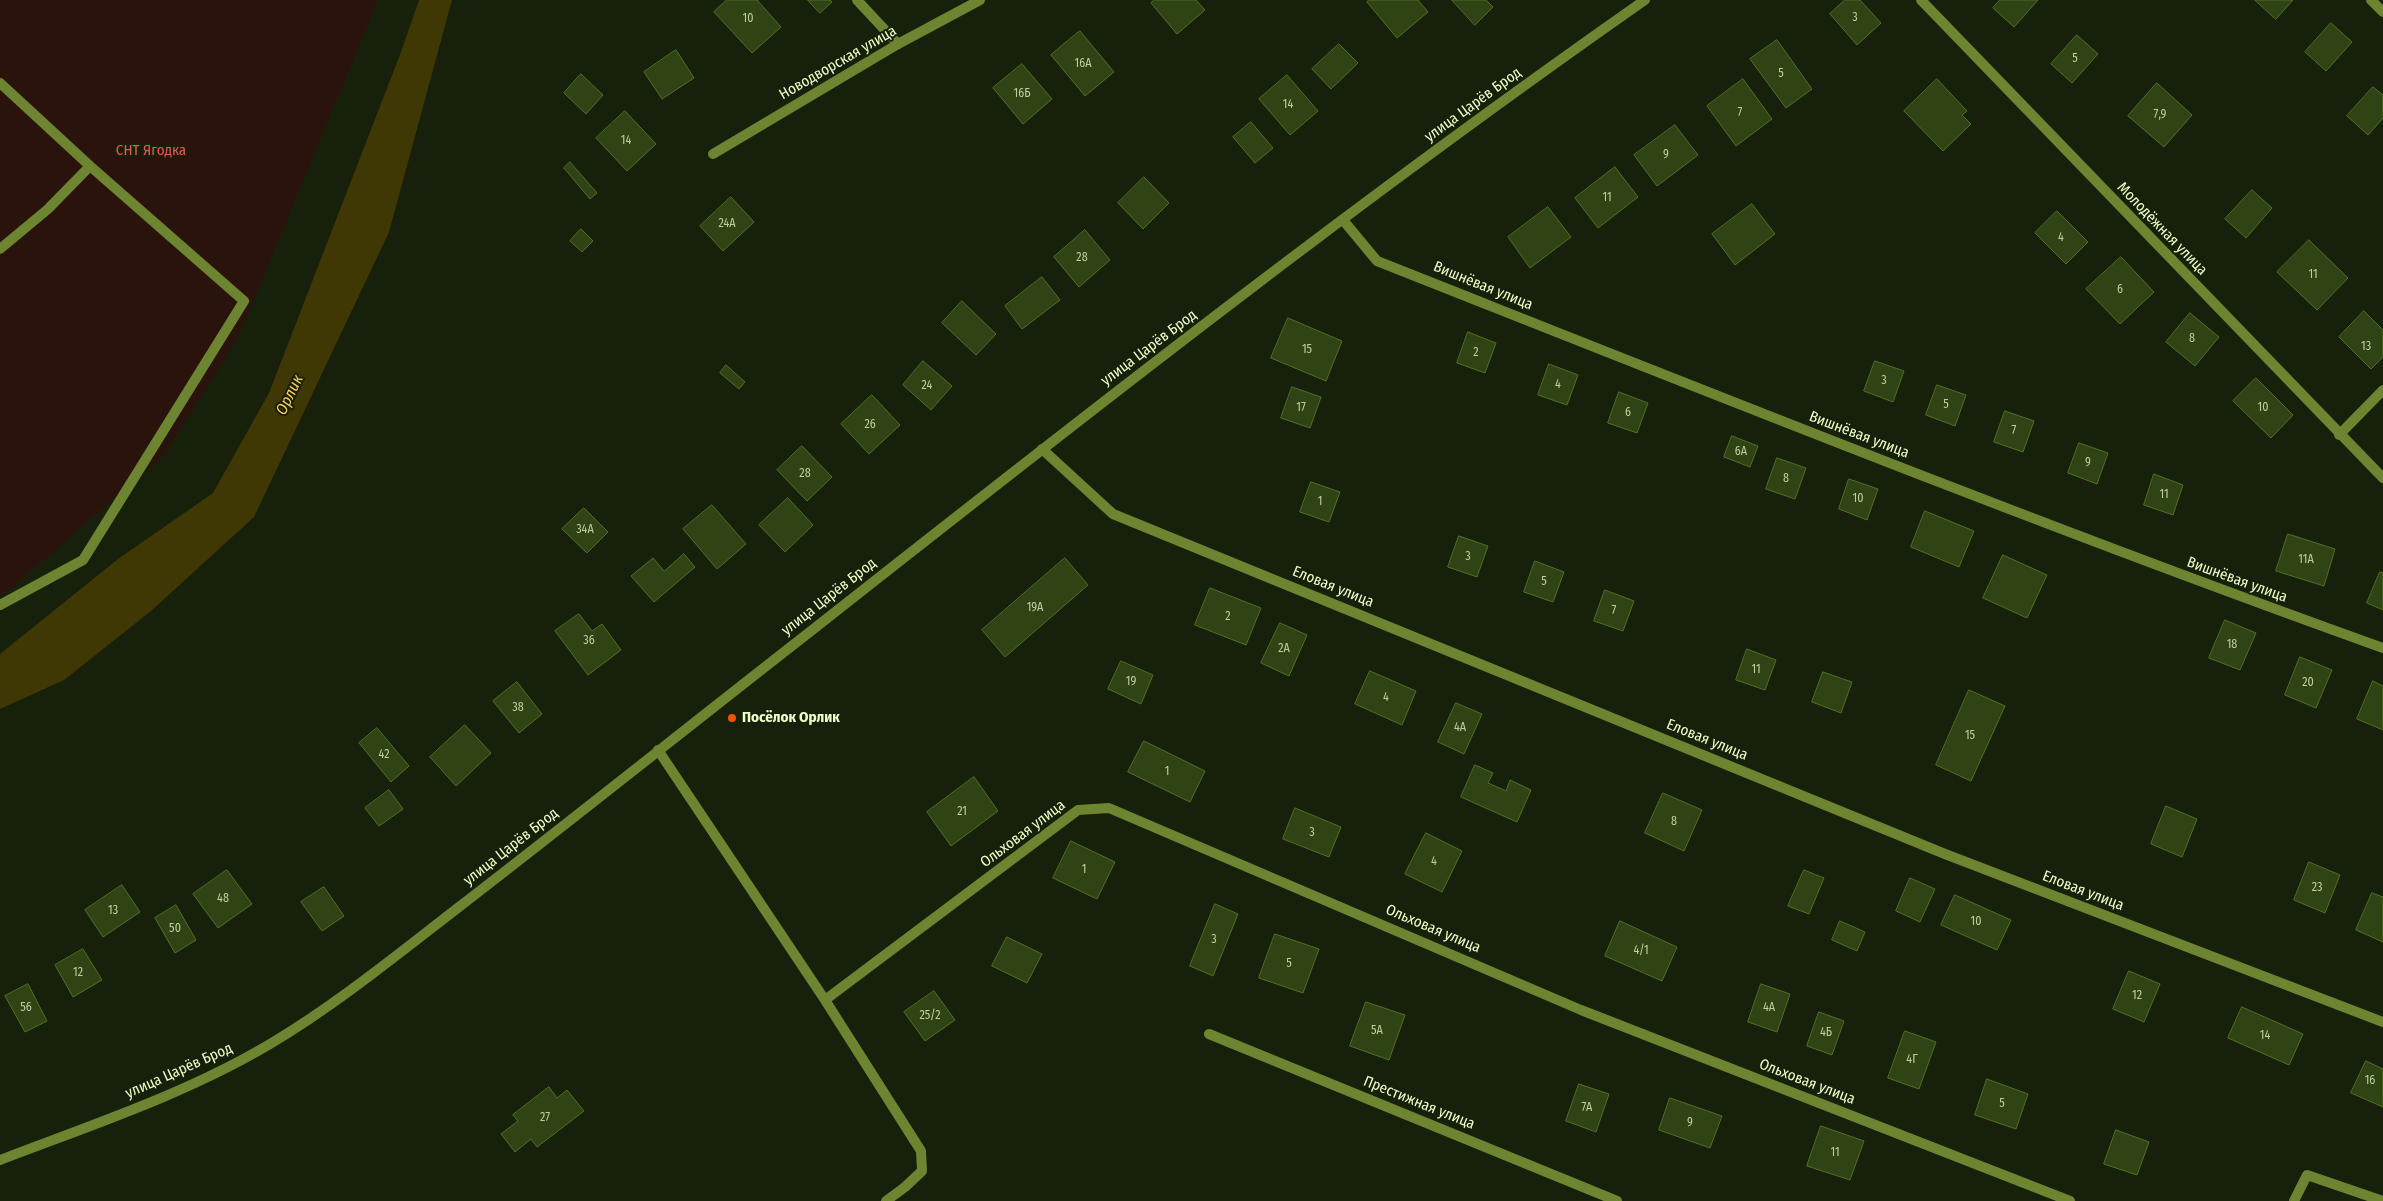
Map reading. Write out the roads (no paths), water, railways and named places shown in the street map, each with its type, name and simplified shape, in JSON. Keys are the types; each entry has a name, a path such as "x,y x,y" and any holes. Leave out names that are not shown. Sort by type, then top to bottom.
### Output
{"street":[{"path":"857,0 898,44"},
{"name":"Новодворская улица","path":"712,154 898,44 980,0"},
{"name":"улица Царёв Брод","path":"0,1160 158,1099 228,1066 303,1024 500,875 1042,449 1343,220 1645,0"},
{"name":"Молодёжная улица","path":"1921,0 2339,435 2383,478"},
{"path":"2370,0 2383,12"},
{"path":"0,83 90,166 244,301 82,560 0,605"},
{"path":"0,249 48,209 90,166"},
{"name":"Вишнёвая улица","path":"1343,220 1377,261 1811,433 2214,588 2383,648"},
{"path":"2339,435 2383,390"},
{"name":"Еловая улица","path":"1042,449 1113,514 1945,854 2383,1022"},
{"path":"658,750 825,1000 921,1151 922,1171 886,1201"},
{"name":"Ольховая улица","path":"825,1000 1078,810 1109,808 1581,1010 2070,1201"},
{"name":"Престижная улица","path":"1209,1034 1617,1201"},
{"path":"2294,1201 2307,1176 2383,1201"}],"water":[{"name":"Орлик","path":"419,0 452,0 389,232 254,517 151,611 64,680 0,709 0,654 118,559 213,493 269,393 401,52"}],"place":[{"name":"Посёлок Орлик","path":"732,718"}],"park label":[{"name":"СНТ Ягодка","path":"151,151"}]}
